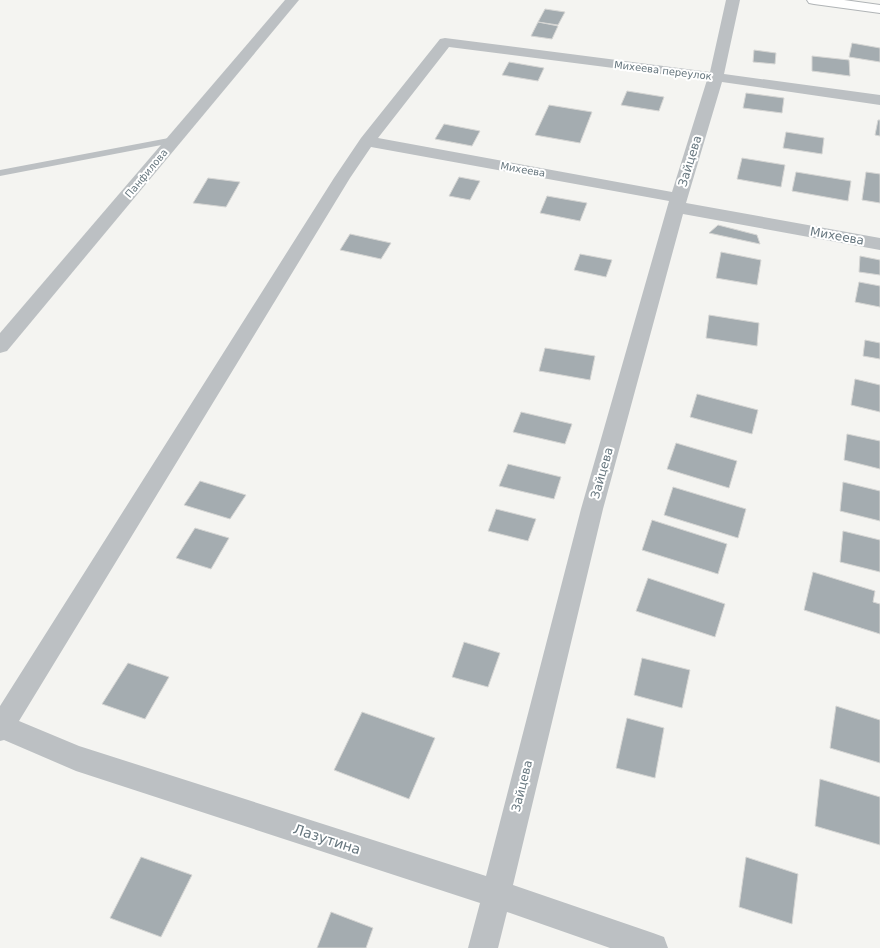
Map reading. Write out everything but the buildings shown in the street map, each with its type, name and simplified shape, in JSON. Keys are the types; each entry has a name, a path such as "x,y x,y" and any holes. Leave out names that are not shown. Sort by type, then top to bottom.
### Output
{"highway":[{"path":"814,0 880,9"}],"street":[{"name":"Панфилова","path":"0,346 292,0"},
{"name":"Зайцева","path":"483,948 495,893 592,509 678,202 716,76 733,0"},
{"name":"Михеева переулок","path":"367,141 445,42 716,76 880,100"},
{"name":"Михеева","path":"367,141 678,202 880,244"},
{"path":"1,728 342,178 367,141"},
{"name":"Лазутина","path":"1,728 76,758 495,893 653,948"}],"lane":[{"path":"0,173 174,140"}]}
